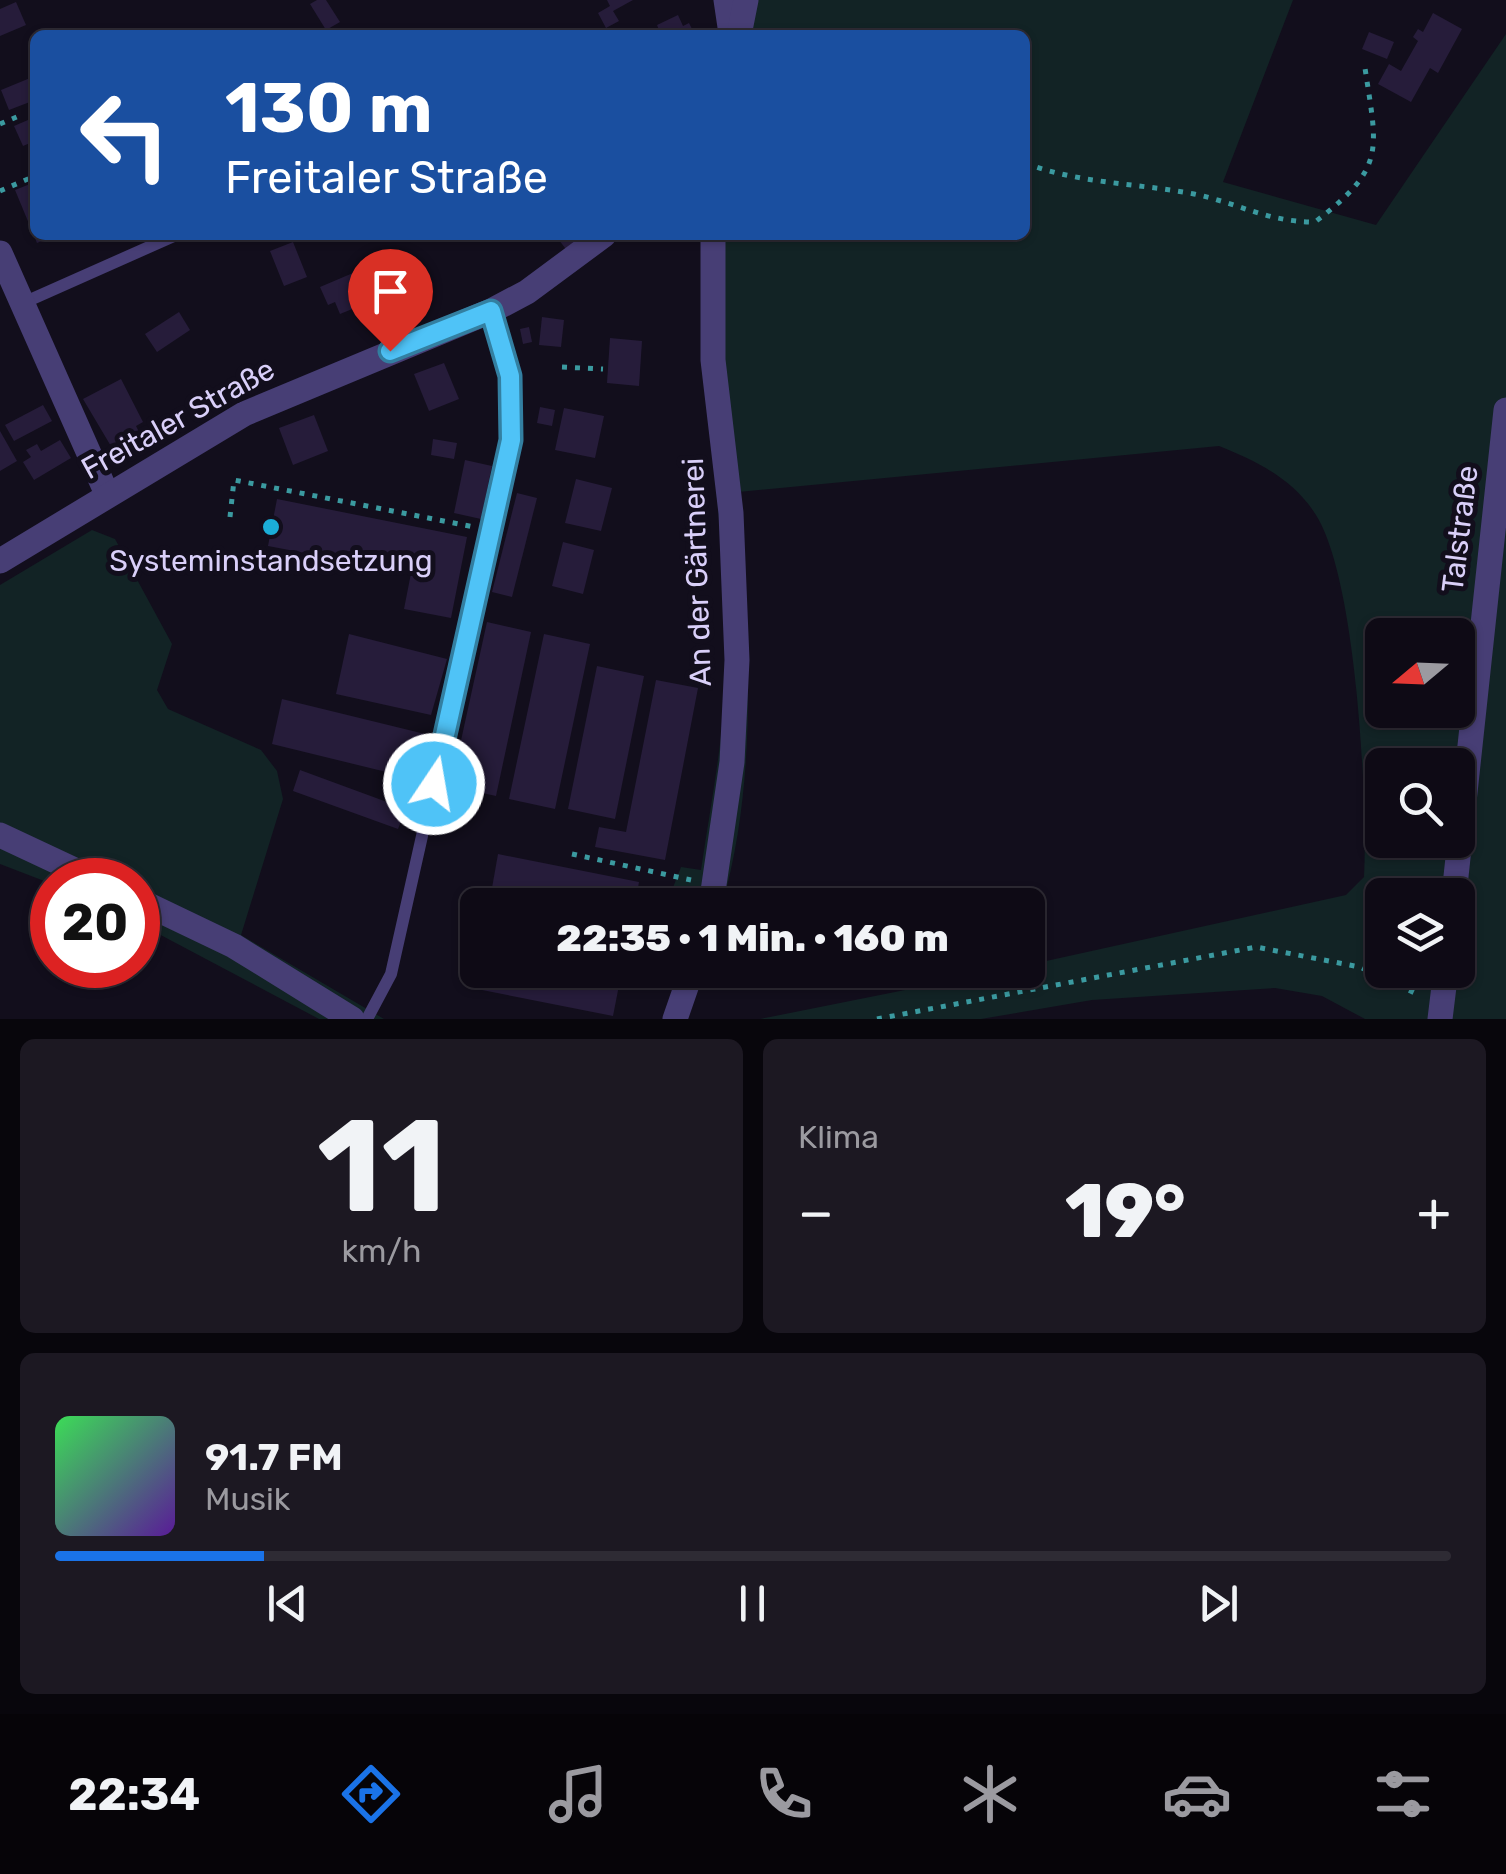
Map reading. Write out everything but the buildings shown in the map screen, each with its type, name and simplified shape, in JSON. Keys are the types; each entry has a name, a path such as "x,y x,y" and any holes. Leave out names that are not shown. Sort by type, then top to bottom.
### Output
{"street":[{"path":"726,0 730,27 735,30"},
{"path":"739,30 746,0"},
{"name":"Freitaler Straße","path":"0,561 244,414 491,311 527,292 597,240"},
{"name":"An der Gärtnerei","path":"714,240 713,360 731,513 737,660 732,762 714,888"},
{"path":"0,253 106,494"},
{"name":"Talstraße","path":"1456,878 1506,410"},
{"path":"0,835 49,858"},
{"path":"160,911 234,946 352,1019"},
{"path":"675,1019 686,988"},
{"path":"1442,1013 1444,988"}],"lane":[{"path":"23,304 165,240"},
{"path":"368,1019 392,974 511,440 507,363 491,311"}],"path":[{"path":"1030,164 1114,186 1196,194 1280,222 1315,222 1363,176 1377,147 1365,68"},
{"path":"0,124 19,116"},
{"path":"0,191 30,178"},
{"path":"562,366 603,369"},
{"path":"230,517 234,480 491,530"},
{"path":"572,854 689,888"},
{"path":"877,1019 1256,947 1360,967 1442,1013"}],"shaded area":[{"path":"733,0 1293,0 1223,182 1376,225 1506,34 1506,1019 1365,1019 1322,996 1275,988 1092,1000 981,1019 760,1019 915,988 1045,988 1045,961 1346,895 1364,877 1361,745 1341,587 1330,545 1316,515 1296,491 1273,473 1219,446 738,492 748,700 742,803 734,855 726,888 673,888 681,867 701,870 724,706 723,570 705,347 704,240 1030,240 1030,30 727,30"},
{"path":"92,530 115,539 172,644 157,690 168,709 261,750 277,771 283,799 241,935 384,1019 319,1019 160,935 160,858 30,858 30,876 0,864 0,585"}],"place":[{"name":"Systeminstandsetzung","path":"271,527"}],"route":[{"path":"390,351 491,311 510,376 511,440 434,784"}]}
